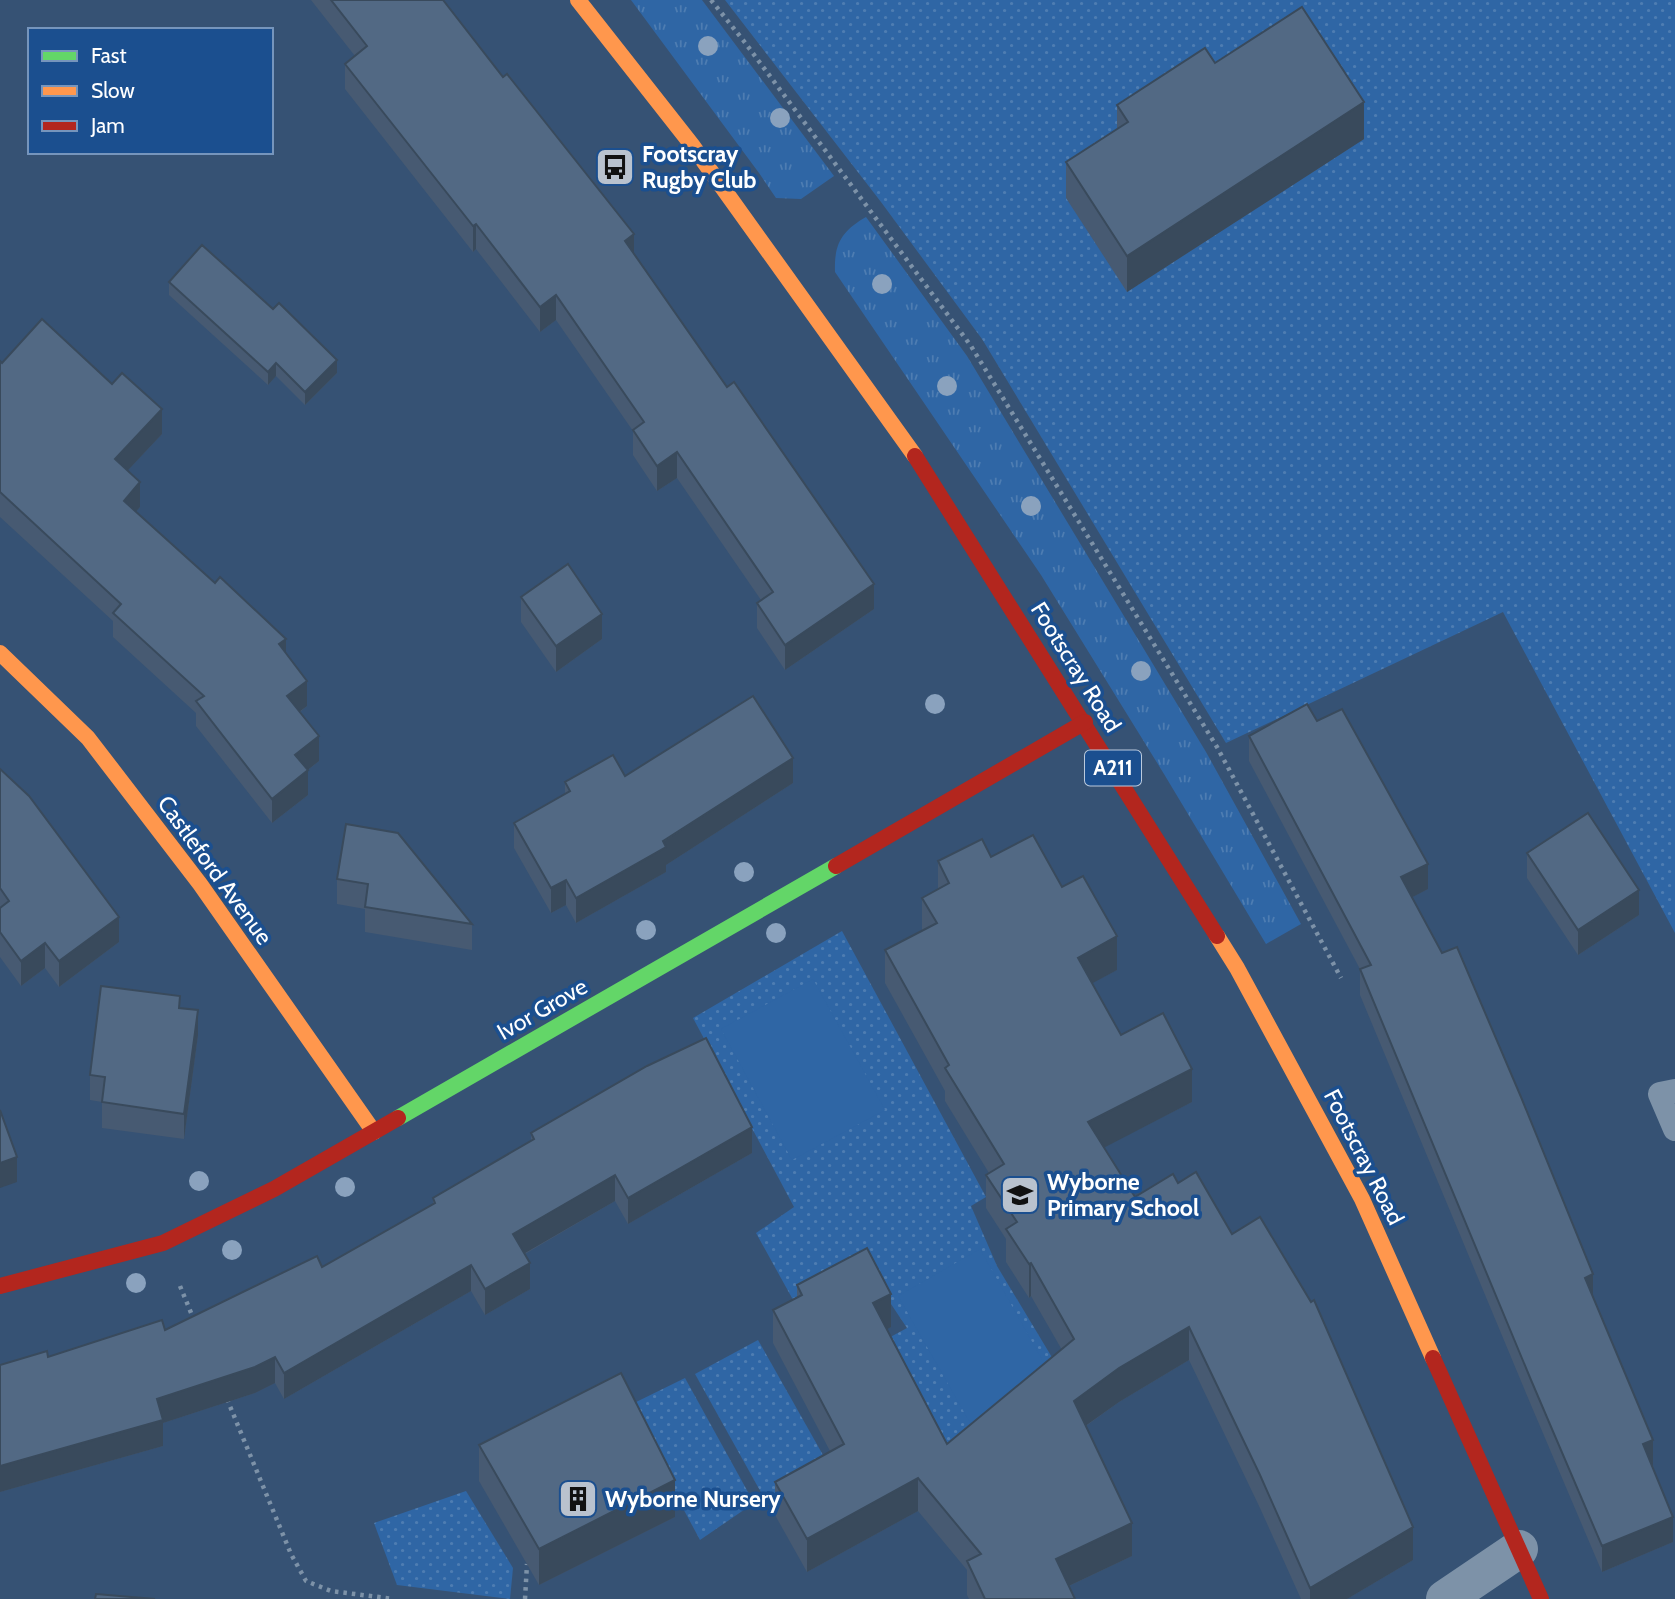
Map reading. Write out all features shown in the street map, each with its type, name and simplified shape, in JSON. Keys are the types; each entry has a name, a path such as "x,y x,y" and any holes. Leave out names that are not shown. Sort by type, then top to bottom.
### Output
{"main road":[{"name":"Footscray Road","path":"578,0 692,145 919,462 1085,722 1257,1002 1356,1187 1541,1599"},
{"name":"Castleford Avenue","path":"0,653 88,738 200,884 374,1132"},
{"name":"Ivor Grove","path":"0,1286 163,1242 274,1189 1085,722"}],"street":[{"path":"1446,1599 1519,1549"}],"lane":[{"path":"1675,1091 1660,1094 1675,1129"}],"path":[{"path":"711,0 971,346 1217,747 1341,978"},
{"path":"163,1242 198,1330"},
{"path":"224,1392 291,1554 306,1581 331,1591 394,1599"},
{"path":"525,1599 527,1564"}],"green space":[{"path":"631,0 702,0 834,176 801,199 776,198"},
{"path":"725,0 1675,0 1675,933 1503,612 1226,743 982,339 881,202"},
{"path":"866,217 967,356 1206,752 1301,924 1266,944 1041,575 835,272 836,253 841,239 851,227"},
{"path":"842,931 986,1197 971,1206 997,1266 1062,1374 935,1479 883,1341 907,1328 871,1274 797,1307 756,1233 794,1207 693,1018"},
{"path":"813,979 885,1110 792,1160 721,1029"},
{"path":"980,1249 1053,1379 972,1426 898,1296"},
{"path":"758,1340 832,1471 768,1505 695,1374"},
{"path":"685,1378 754,1503 700,1540 628,1406"},
{"path":"466,1491 513,1568 510,1599 397,1585 374,1523"}],"building":[{"path":"331,0 443,0 503,77 507,74 634,234 625,241 727,387 734,382 874,584 785,645 757,603 773,592 677,452 657,466 633,430 644,422 556,295 540,307 345,64 367,46"},
{"path":"1302,7 1364,102 1127,256 1066,162 1128,122 1117,105 1205,48 1215,63"},
{"path":"202,245 273,309 279,303 337,360 305,392 276,363 268,372 169,282"},
{"path":"42,319 112,384 122,373 162,409 115,459 140,482 124,501 215,583 220,577 286,639 279,644 307,681 287,696 319,736 295,755 308,770 272,799 196,701 204,696 113,613 121,604 0,492 0,361 2,363"},
{"path":"568,564 602,614 556,646 521,597"},
{"path":"753,696 793,758 663,841 666,847 576,898 566,880 551,888 514,823 570,791 565,782 613,755 625,776"},
{"path":"1307,704 1317,721 1342,709 1428,864 1401,877 1442,953 1457,947 1593,1274 1585,1278 1653,1440 1643,1444 1673,1517 1602,1546 1360,969 1371,965 1249,736"},
{"path":"0,769 29,796 119,917 59,961 45,943 21,961 0,932 0,908 9,901 0,888"},
{"path":"1588,813 1639,890 1578,930 1527,853"},
{"path":"346,824 398,833 472,924 365,907 368,884 337,879"},
{"path":"1033,835 1062,887 1083,876 1117,936 1078,958 1121,1035 1163,1013 1192,1069 1088,1122 1135,1197 1173,1174 1178,1183 1196,1172 1232,1234 1260,1217 1311,1302 1314,1300 1413,1527 1310,1588 1260,1475 1189,1327 1119,1368 1074,1401 1132,1523 1056,1559 1075,1599 985,1599 967,1561 981,1554 918,1478 807,1539 775,1482 844,1444 773,1310 802,1295 797,1285 867,1248 891,1294 873,1303 947,1444 1074,1339 1031,1263 1029,1264 1006,1229 1017,1222 986,1175 1004,1164 945,1068 949,1065 885,950 937,923 922,898 949,883 938,861 982,839 991,857"},
{"path":"101,986 180,996 179,1008 198,1010 184,1114 102,1102 105,1077 90,1075"},
{"path":"706,1038 752,1127 628,1198 615,1175 513,1234 530,1263 485,1289 471,1265 284,1373 275,1357 255,1367 157,1399 163,1420 0,1466 0,1365 47,1351 48,1357 162,1320 165,1330 317,1256 322,1267 435,1203 433,1198 534,1139 531,1133 647,1066"},
{"path":"0,1110 17,1157 0,1163"},
{"name":"Wyborne Nursery","path":"621,1373 675,1480 539,1549 479,1445"},
{"path":"96,1594 155,1599 95,1599"}],"traffic: fast":[{"path":"398,1118 836,866"}],"traffic: slow":[{"path":"578,0 692,145 915,456"},
{"path":"0,653 88,738 200,884 374,1132"},
{"path":"1217,936 1362,1199 1433,1358"}],"traffic: jam":[{"path":"915,456 1217,936"},
{"path":"836,866 1085,722"},
{"path":"0,1286 163,1243 274,1189 398,1118"},
{"path":"1433,1358 1541,1599"}],"place":[{"name":"Footscray Rugby Club","path":"615,167"},
{"name":"Wyborne Primary School","path":"1020,1195"},
{"name":"Wyborne Nursery","path":"578,1499"}]}
